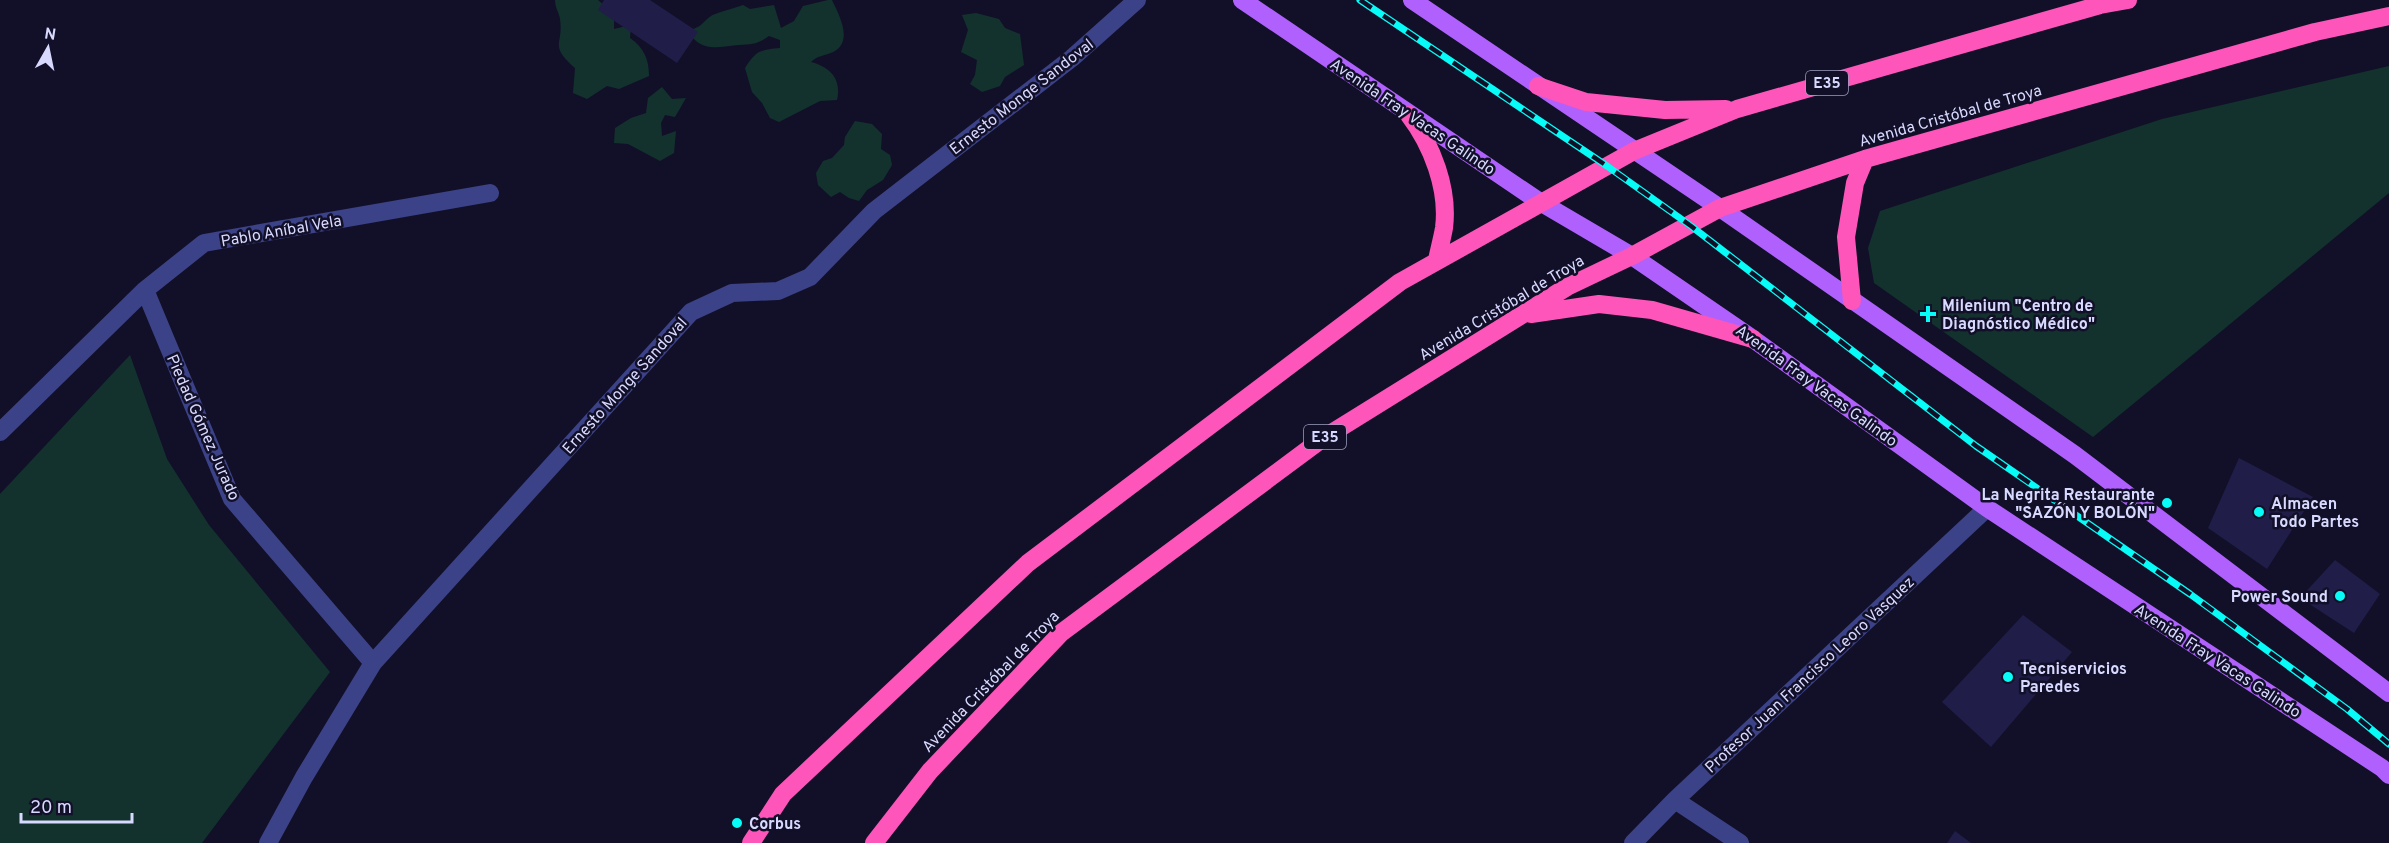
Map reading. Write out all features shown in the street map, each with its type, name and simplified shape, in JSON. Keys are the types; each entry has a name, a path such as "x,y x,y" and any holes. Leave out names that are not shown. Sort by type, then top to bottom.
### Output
{"highway":[{"name":"E35","path":"751,843 783,795 1028,563 1400,282 1634,151 1737,109 2100,5 2128,0"},
{"name":"Avenida Cristóbal de Troya","path":"874,843 930,771 1061,633 1322,439 1567,287 1632,256 1720,208 1865,159 2315,32 2389,16"},
{"path":"1538,86 1586,102 1665,110 1737,109"},
{"path":"1409,115 1424,134 1435,159 1442,187 1444,226 1437,260"},
{"path":"1852,301 1846,237 1855,183 1865,159"},
{"path":"1521,316 1599,304 1652,310 1753,339"}],"main road":[{"name":"Avenida Fray Vacas Galindo","path":"1242,0 1540,202 1632,256 1753,339 1987,508 2382,768 2389,775"},
{"path":"1412,0 1720,208 2075,455 2389,693"}],"street":[{"name":"Ernesto Monge Sandoval","path":"268,843 304,777 373,663 691,312 732,293 778,291 810,277 874,211 1072,58 1137,0"},
{"name":"Pablo Aníbal Vela","path":"0,432 145,290 204,243 490,193"},
{"name":"Piedad Gómez Jurado","path":"145,290 232,499 373,663"},
{"name":"Profesor Juan Francisco Leoro Vasquez","path":"1633,843 1675,800 1987,508"},
{"path":"1675,800 1740,843"}],"green space":[{"path":"555,0 598,0 614,14 614,29 631,25 630,38 645,54 649,76 619,89 607,86 587,99 573,93 575,68 559,49 561,28"},
{"path":"832,0 841,20 843,42 833,52 811,62 824,67 833,75 838,86 837,100 820,101 779,122 770,118 762,103 752,92 745,68 759,52 780,48 780,40 769,36 754,44 710,47 698,43 687,31 699,26 713,15 743,5 750,9 774,5 781,28 794,21 803,6"},
{"path":"976,13 999,19 1005,28 1020,34 1024,65 1005,77 1000,86 982,92 970,84 975,75 977,60 961,52 968,30 962,15"},
{"path":"2389,66 2389,193 2093,437 1874,283 1868,248 1880,211 2162,119"},
{"path":"662,87 672,99 686,98 675,117 665,115 661,123 662,136 676,131 674,153 660,161 628,144 614,143 615,128 631,118 646,113 648,98"},
{"path":"855,121 872,124 882,134 881,149 890,155 892,165 883,180 867,190 859,201 840,192 831,197 818,185 816,173 823,161 832,158 844,145 845,137"},
{"path":"130,355 167,459 209,525 330,672 202,843 0,843 0,494"}],"building":[{"path":"604,0 650,0 698,32 677,63 598,10"},
{"name":"Almacen Todo Partes","path":"2239,458 2313,497 2267,569 2208,528"},
{"name":"Power Sound","path":"2335,560 2380,594 2354,633 2300,598"},
{"name":"Tecniservicios Paredes","path":"2023,615 2072,652 1991,747 1942,702"},
{"path":"1955,831 1971,843 1947,843"}],"railway":[{"path":"1360,0 1607,166 1691,226 1976,446 2190,594 2347,709 2389,744"}],"place":[{"name":"Milenium \"Centro de Diagnóstico Médico\"","path":"1928,314"},
{"name":"La Negrita Restaurante \"SAZÓN Y BOLÓN\"","path":"2167,503"},
{"name":"Almacen Todo Partes","path":"2259,512"},
{"name":"Power Sound","path":"2340,596"},
{"name":"Tecniservicios Paredes","path":"2008,677"},
{"name":"Corbus","path":"737,823"}]}
